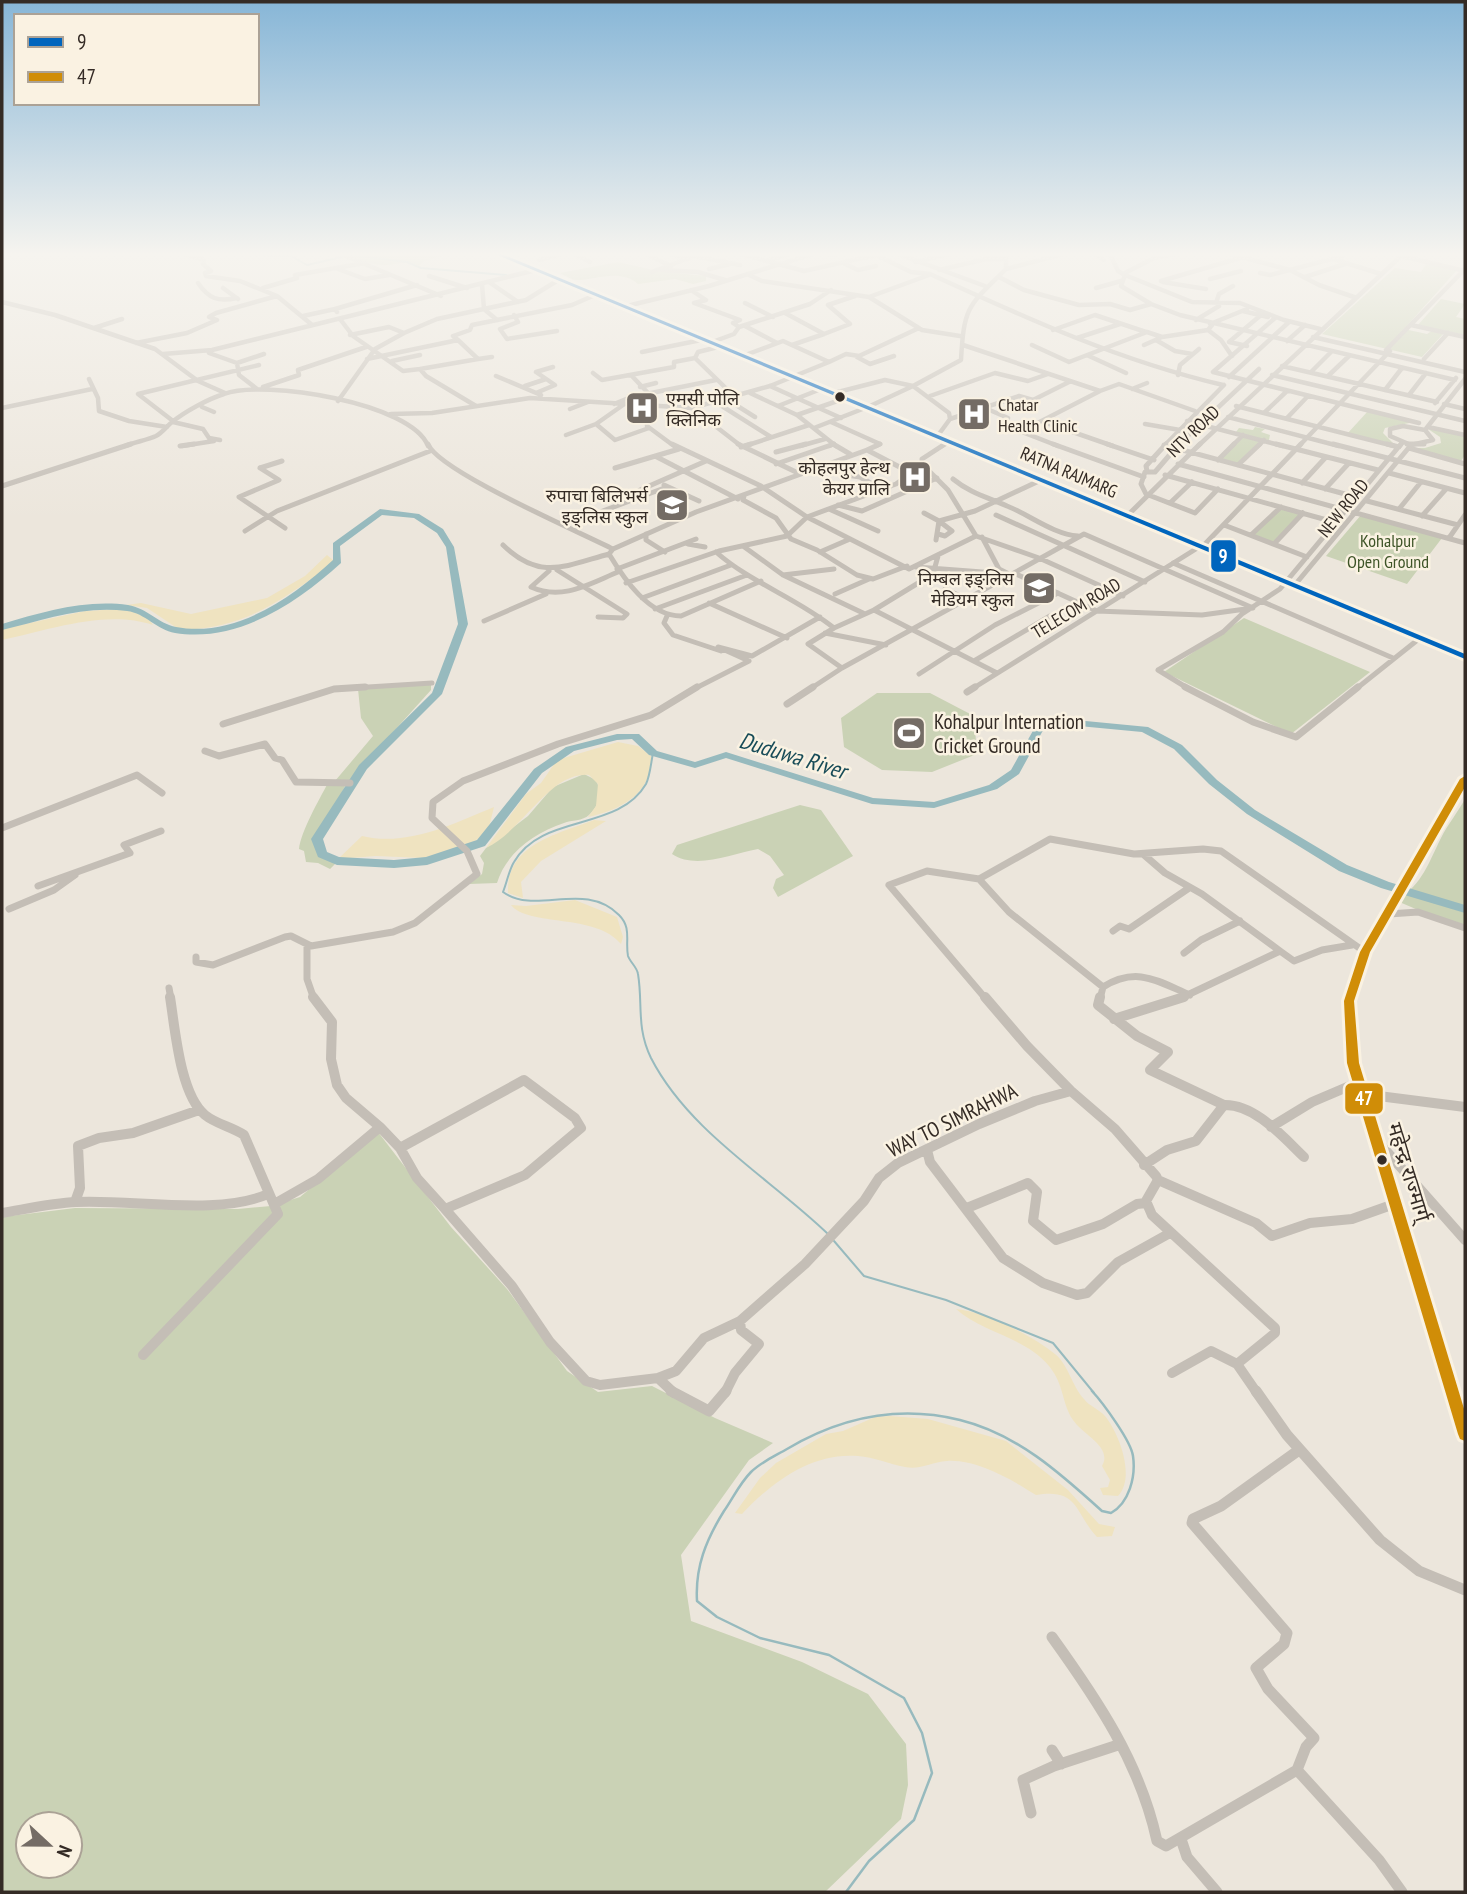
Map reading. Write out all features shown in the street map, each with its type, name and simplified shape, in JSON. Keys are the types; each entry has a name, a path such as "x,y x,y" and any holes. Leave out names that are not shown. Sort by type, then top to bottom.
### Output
{"highway":[{"name":"RATNA RAJMARG","path":"710,342 748,354 821,390 840,396"},
{"name":"RATNA RAJMARG","path":"712,342 1039,481 1465,651"},
{"name":"RATNA RAJMARG","path":"867,407 939,434 1202,546"},
{"name":"RATNA RAJMARG","path":"1296,585 1465,657"},
{"name":"महेन्द्र राज्मार्ग्","path":"1465,779 1365,952 1349,1001 1349,1039 1361,1088 1465,1434"}],"street":[{"path":"130,342 163,354 198,380 225,393"},
{"path":"134,344 141,342"},
{"path":"163,354 209,353 246,342"},
{"path":"361,342 385,354 403,371 492,357"},
{"path":"338,401 367,359 376,349 388,342"},
{"path":"367,359 446,342"},
{"path":"461,342 478,359"},
{"path":"642,352 689,342"},
{"path":"695,358 698,352 719,342"},
{"path":"786,342 829,362"},
{"path":"792,345 800,342"},
{"path":"857,357 888,342"},
{"path":"1088,342 1178,375 1223,385"},
{"path":"1032,345 1069,362 1118,342"},
{"path":"1144,345 1150,342"},
{"path":"1160,342 1175,351 1192,354"},
{"path":"1223,342 1232,356"},
{"path":"1231,342 1259,349"},
{"path":"1248,342 1213,372 1374,412 1426,428 1465,435"},
{"path":"1218,489 1195,513 1146,494 1141,484 1147,471 1146,466 1195,411 1266,342"},
{"path":"1292,342 1455,380"},
{"name":"NTV ROAD","path":"1129,514 1146,494 1307,342"},
{"path":"1339,342 1464,370 1418,425 1399,426 1389,431 1392,438 1401,445"},
{"name":"TELECOM ROAD","path":"967,692 1202,546 1396,342"},
{"path":"1424,359 1439,342"},
{"path":"748,354 777,343"},
{"path":"741,447 831,422 913,386 954,366 961,360 963,345 1100,391"},
{"path":"2,486 158,435 173,422 225,393 260,388 299,375 298,370 366,346"},
{"path":"1178,375 1180,365 1199,349"},
{"path":"1311,372 1331,352"},
{"path":"209,353 237,363 264,354"},
{"path":"237,363 241,371 239,375 260,388 338,401 391,414 432,413 508,400 543,398 692,408 771,386 846,354 870,363 894,356"},
{"path":"392,361 420,355"},
{"path":"1089,356 1126,373"},
{"path":"1328,376 1349,356"},
{"path":"593,373 602,380 674,367 675,362 695,358"},
{"path":"695,358 735,397"},
{"path":"180,446 220,440 209,438 203,429 173,422 138,394 259,365"},
{"path":"1242,365 1465,421"},
{"path":"1283,366 1437,402"},
{"path":"536,393 555,385 536,372 553,367"},
{"path":"1385,390 1402,368"},
{"path":"420,369 426,376 476,406"},
{"path":"1155,472 1160,462 1259,369"},
{"path":"930,396 995,373 1028,382 1048,374"},
{"path":"1409,395 1426,373"},
{"path":"631,375 648,393"},
{"path":"496,376 525,386 543,398"},
{"path":"89,379 98,398 99,411 103,414 167,427"},
{"path":"525,386 546,379"},
{"path":"614,404 648,393 716,380"},
{"path":"797,415 821,408 840,396 885,380 913,386 930,396 950,418"},
{"path":"939,434 950,418 1019,396 1033,400 1069,382"},
{"path":"1426,428 1464,382"},
{"path":"640,387 656,383"},
{"path":"1132,389 1147,383"},
{"path":"1020,432 1117,384 1195,411"},
{"path":"771,386 841,418"},
{"path":"2,408 92,390"},
{"path":"778,406 821,390"},
{"path":"1264,413 1287,391"},
{"path":"750,393 797,415 825,439 850,454"},
{"path":"498,394 508,400"},
{"path":"1287,418 1308,396"},
{"path":"728,400 755,417"},
{"path":"570,409 588,402"},
{"path":"1374,412 1385,402"},
{"path":"717,403 771,438"},
{"path":"1223,403 1410,446 1464,462"},
{"path":"1444,404 1465,409"},
{"path":"566,435 596,425 623,405"},
{"path":"202,407 214,412"},
{"path":"647,407 645,418 649,428 679,449 761,486 807,517 910,567 1011,573"},
{"path":"692,408 714,429 741,447 798,473"},
{"path":"985,408 1008,418 1002,424 1020,432 1144,477"},
{"path":"391,414 419,432 430,451 463,474 611,552 617,570 626,583 667,616 681,616 761,582"},
{"path":"1228,417 1465,478"},
{"path":"1186,421 1378,470"},
{"path":"503,545 506,552 516,558 549,571 557,570 611,552 696,512 741,497 761,486 880,444 831,422"},
{"path":"1044,422 1160,462"},
{"path":"1145,424 1180,430"},
{"path":"596,425 614,440 649,428"},
{"name":"NEW ROAD","path":"1296,585 1410,446 1428,444 1433,440 1426,428"},
{"path":"1218,460 1243,435"},
{"path":"776,452 825,439"},
{"path":"1238,466 1265,440"},
{"path":"948,442 922,459 923,465 937,478 999,569 1097,611 1202,615 1253,608"},
{"path":"776,464 834,444"},
{"name":"NEW ROAD","path":"1393,658 1296,737 1288,737 1264,726 1168,679 1158,670 1223,632 1286,581 1401,445"},
{"path":"1163,447 1356,497"},
{"path":"615,468 679,449"},
{"path":"867,450 913,474"},
{"path":"245,531 276,511 430,451"},
{"path":"654,456 741,497 749,506 776,518 787,536 820,552 837,565 869,579"},
{"path":"1302,483 1326,457"},
{"path":"282,461 260,468 279,480 239,497 285,528"},
{"path":"640,490 706,461"},
{"path":"1178,464 1465,542"},
{"path":"1325,489 1349,464"},
{"path":"626,583 716,552 787,536 807,517 881,489 913,474 923,465"},
{"path":"702,479 721,469"},
{"path":"1147,471 1334,522"},
{"path":"1389,473 1465,493"},
{"path":"840,474 860,477 881,489"},
{"path":"838,505 862,511 937,478"},
{"path":"953,478 965,489 1066,535 1084,534 1253,608"},
{"path":"939,521 962,515 1039,481"},
{"path":"1170,503 1192,482"},
{"path":"1399,509 1410,499 1420,482"},
{"path":"658,483 699,501"},
{"path":"600,512 667,486"},
{"path":"1422,516 1446,489"},
{"path":"1367,501 1458,525"},
{"path":"1251,535 1281,507"},
{"path":"829,509 878,531"},
{"path":"924,513 949,528"},
{"path":"1274,544 1303,513"},
{"path":"996,515 1145,582"},
{"path":"1449,538 1465,515"},
{"path":"939,521 937,537 952,531 948,518"},
{"path":"1224,525 1307,557"},
{"path":"646,534 646,540 665,552"},
{"path":"835,594 869,579 938,556 979,536 1039,558 1123,596"},
{"path":"787,704 842,668 1081,536"},
{"path":"820,552 850,538"},
{"path":"484,621 547,594 565,592 665,552 693,544 705,547"},
{"path":"743,546 783,575 863,613"},
{"path":"716,552 747,575 807,606 834,628"},
{"path":"842,668 808,644 863,613 874,610 933,574 938,556"},
{"path":"1172,563 1393,658 1420,638"},
{"path":"642,597 731,565"},
{"path":"910,567 920,580"},
{"path":"783,575 834,569"},
{"path":"557,570 627,614 624,618 598,617"},
{"path":"547,594 531,587 549,571"},
{"path":"656,609 747,575"},
{"path":"944,589 967,599"},
{"path":"919,674 953,651 1058,593"},
{"path":"709,603 787,638"},
{"path":"874,610 997,673"},
{"path":"667,616 664,626 673,635 749,661"},
{"path":"749,661 718,647 752,656 820,617"},
{"path":"974,661 1049,617"},
{"path":"825,633 886,645"},
{"path":"196,957 196,962 214,965 285,937 291,936 307,945 353,941 393,932 415,923 477,874 477,864 471,856 432,818 433,802 441,793 463,781 558,744 651,715 676,698 749,661"},
{"path":"223,724 334,689 432,683"},
{"path":"205,751 219,756 265,744 275,758 282,760 296,782 349,783"},
{"path":"2,828 138,775 162,793"},
{"path":"38,886 86,867 106,864 130,853 124,845 161,831"},
{"path":"1365,952 1221,851 1210,848 1143,854 1082,848 1049,839 979,879 927,871 889,885 1027,1046 1115,1129 1157,1180 1256,1223 1272,1236 1310,1223 1352,1219 1397,1203"},
{"path":"1143,854 1164,873 1240,922 1293,962 1302,962 1321,949 1338,950 1352,945"},
{"path":"9,909 54,890 86,867"},
{"path":"979,879 1009,912 1103,987"},
{"path":"1113,932 1120,926 1129,929 1189,888"},
{"path":"1392,908 1414,911 1465,928"},
{"path":"1184,953 1201,940 1240,922"},
{"path":"307,945 308,985 312,999 332,1022 329,1047 333,1076 343,1094 400,1148 417,1178 512,1286 550,1342 586,1381 600,1385 658,1378 668,1390 709,1411 724,1395 734,1373 759,1344 741,1330 740,1321"},
{"path":"1114,1019 1190,995 1280,951"},
{"path":"1190,995 1143,975 1116,979 1103,987 1098,1005 1137,1036 1168,1052 1150,1070 1156,1075 1224,1105 1233,1105 1271,1127 1304,1157"},
{"path":"143,1355 262,1234 278,1214 276,1203 268,1194 244,1135 209,1119 199,1110 180,1056 169,988"},
{"path":"400,1148 524,1080 580,1123 581,1128 525,1175 444,1209"},
{"path":"1271,1127 1312,1102 1361,1088 1465,1107"},
{"name":"WAY TO SIMRAHWA","path":"658,1378 676,1371 704,1338 740,1321 805,1264 879,1178 905,1159 1012,1111 1072,1091"},
{"path":"1144,1165 1167,1150 1196,1141 1224,1105"},
{"path":"75,1202 80,1188 78,1146 99,1138 133,1133 199,1110"},
{"path":"276,1203 295,1196 380,1127"},
{"path":"1378,1142 1465,1240"},
{"path":"926,1150 930,1162 1003,1258 1043,1283 1077,1295 1087,1293 1118,1262 1170,1233"},
{"path":"1146,1203 1157,1180"},
{"path":"967,1208 1028,1183 1037,1192 1033,1221 1056,1240 1103,1224 1137,1204 1146,1203"},
{"path":"2,1213 75,1202 225,1204 250,1202 268,1194"},
{"path":"1146,1203 1170,1233 1275,1328 1275,1333 1237,1364"},
{"path":"1172,1373 1211,1352 1237,1364 1299,1450 1397,1555 1419,1571 1465,1590"},
{"path":"1052,1637 1086,1685 1121,1744 1146,1801 1157,1841 1166,1846 1282,1776 1297,1770 1306,1747 1314,1738 1268,1689 1256,1668 1284,1644 1287,1633 1192,1523 1193,1519 1221,1506 1299,1450"},
{"path":"1031,1814 1023,1780 1121,1744"},
{"path":"1052,1750 1061,1764"},
{"path":"1297,1770 1379,1860 1402,1892"},
{"path":"1181,1839 1187,1857 1217,1892"}],"green space":[{"path":"1358,342 1435,342 1422,357"},
{"path":"1368,411 1414,422 1385,428 1383,433 1395,445 1347,434"},
{"path":"1255,427 1265,429 1261,432 1270,435 1269,440 1262,439 1237,465 1219,460 1243,435 1236,432 1239,428 1253,430"},
{"path":"1428,429 1465,435 1465,455 1461,461 1414,448 1441,443 1440,437"},
{"path":"1281,507 1303,513 1274,544 1251,535"},
{"name":"Kohalpur Open Ground","path":"1361,515 1442,538 1407,584 1326,556"},
{"path":"1244,618 1370,672 1291,734 1164,672"},
{"path":"431,684 431,690 348,782 335,781 373,736 361,718 358,689"},
{"name":"Kohalpur Internation Cricket Ground","path":"877,693 930,693 974,716 977,754 932,772 882,770 844,747 841,718"},
{"path":"584,774 596,780 599,789 597,803 589,815 553,827 532,838 507,862 497,883 469,884 482,874 484,863 480,856 486,848 528,816 553,787"},
{"path":"328,783 346,784 317,843 319,853 337,862 330,869 318,863 306,862 304,851 299,849 307,825"},
{"path":"1465,799 1465,930 1397,901 1413,887 1424,872"},
{"path":"800,805 821,810 853,856 778,897 773,888 776,879 784,875 770,856 758,849 703,861 681,859 672,854 677,845"},
{"path":"378,1132 451,1227 507,1289 567,1371 598,1392 652,1386 715,1418 773,1443 749,1460 681,1555 691,1621 802,1662 868,1694 906,1744 908,1785 901,1819 825,1892 2,1892 2,1217 75,1208 238,1209 271,1206 300,1197"}],"sand":[{"path":"327,555 333,560 332,565 296,590 261,610 224,624 180,630 147,608 126,605 141,603 191,614 267,598 305,576"},
{"path":"85,611 132,611 148,618 153,625 116,619 97,620 2,640 2,629"},
{"path":"618,742 638,746 651,756 647,780 633,798 612,810 588,817 596,806 598,784 589,775 575,776 549,792 512,829 486,848 526,794 541,783 557,760"},
{"path":"494,807 488,831 475,841 424,858 376,856 338,859 362,836 379,839 413,836 446,827"},
{"path":"594,820 606,821 541,861 521,882 523,898 508,893 510,876 525,852 550,836"},
{"path":"575,900 617,917 623,937 621,944 610,934 596,928 532,916 511,905 526,906"},
{"path":"956,1309 1008,1325 1034,1339 1059,1358 1080,1394 1105,1416 1120,1444 1126,1478 1118,1496 1103,1495 1100,1488 1108,1487 1110,1480 1102,1466 1104,1453 1073,1420 1058,1380 1049,1366 1028,1348 979,1324"},
{"path":"875,1417 928,1419 1006,1441 1068,1490 1099,1524 1115,1527 1112,1536 1097,1537 1074,1504 1060,1495 1036,1495 994,1472 958,1461 911,1468 858,1456 825,1459 794,1471 766,1491 742,1514 735,1513 760,1478 776,1463 826,1434 843,1431"}],"waterway":[{"name":"Duduwa River","path":"2,627 65,611 97,607 135,609 175,630 197,632 242,623 284,603 322,576 338,561 336,545 380,512 416,516 440,531 450,547 463,624 437,694 363,767 317,839 322,854 337,861 394,864 427,861 481,843 538,771 570,749 617,737 635,736 653,753 695,765 726,755 872,801 934,805 993,787 1015,772 1044,720 1144,729 1178,747 1213,782 1251,812 1343,868 1385,885 1465,909"},
{"path":"653,753 646,784 633,799 618,810 542,836 527,847 514,862 503,892 530,901 591,900 605,905 619,915 627,930 628,956 638,974 646,1047 667,1085 708,1131 828,1234"},
{"path":"834,1241 864,1276 946,1300 1053,1343 1094,1393"},
{"path":"846,1892 869,1861 914,1820 932,1773 922,1733 904,1698 829,1655 760,1638 717,1617 697,1601 700,1565 712,1533 743,1481 764,1462 828,1429 893,1414 937,1416 981,1426 1037,1456 1102,1511 1111,1513 1122,1503 1130,1489 1133,1456 1122,1432 1092,1391"}],"transit line":[{"name":"9","path":"710,342 1465,657"},
{"name":"47","path":"1465,779 1365,952 1349,1001 1353,1063 1465,1434"}],"place":[{"name":"एमसी पोलि क्लिनिक","path":"642,408"},
{"name":"Chatar Health Clinic","path":"974,414"},
{"name":"कोहलपुर हेल्थ केयर प्रालि","path":"915,477"},
{"name":"रुपाचा बिलिभर्स इङ्लिस स्कुल","path":"672,505"},
{"name":"निम्बल इङ्लिस मेडियम स्कुल","path":"1039,588"},
{"name":"Kohalpur Internation Cricket Ground","path":"909,733"}]}
